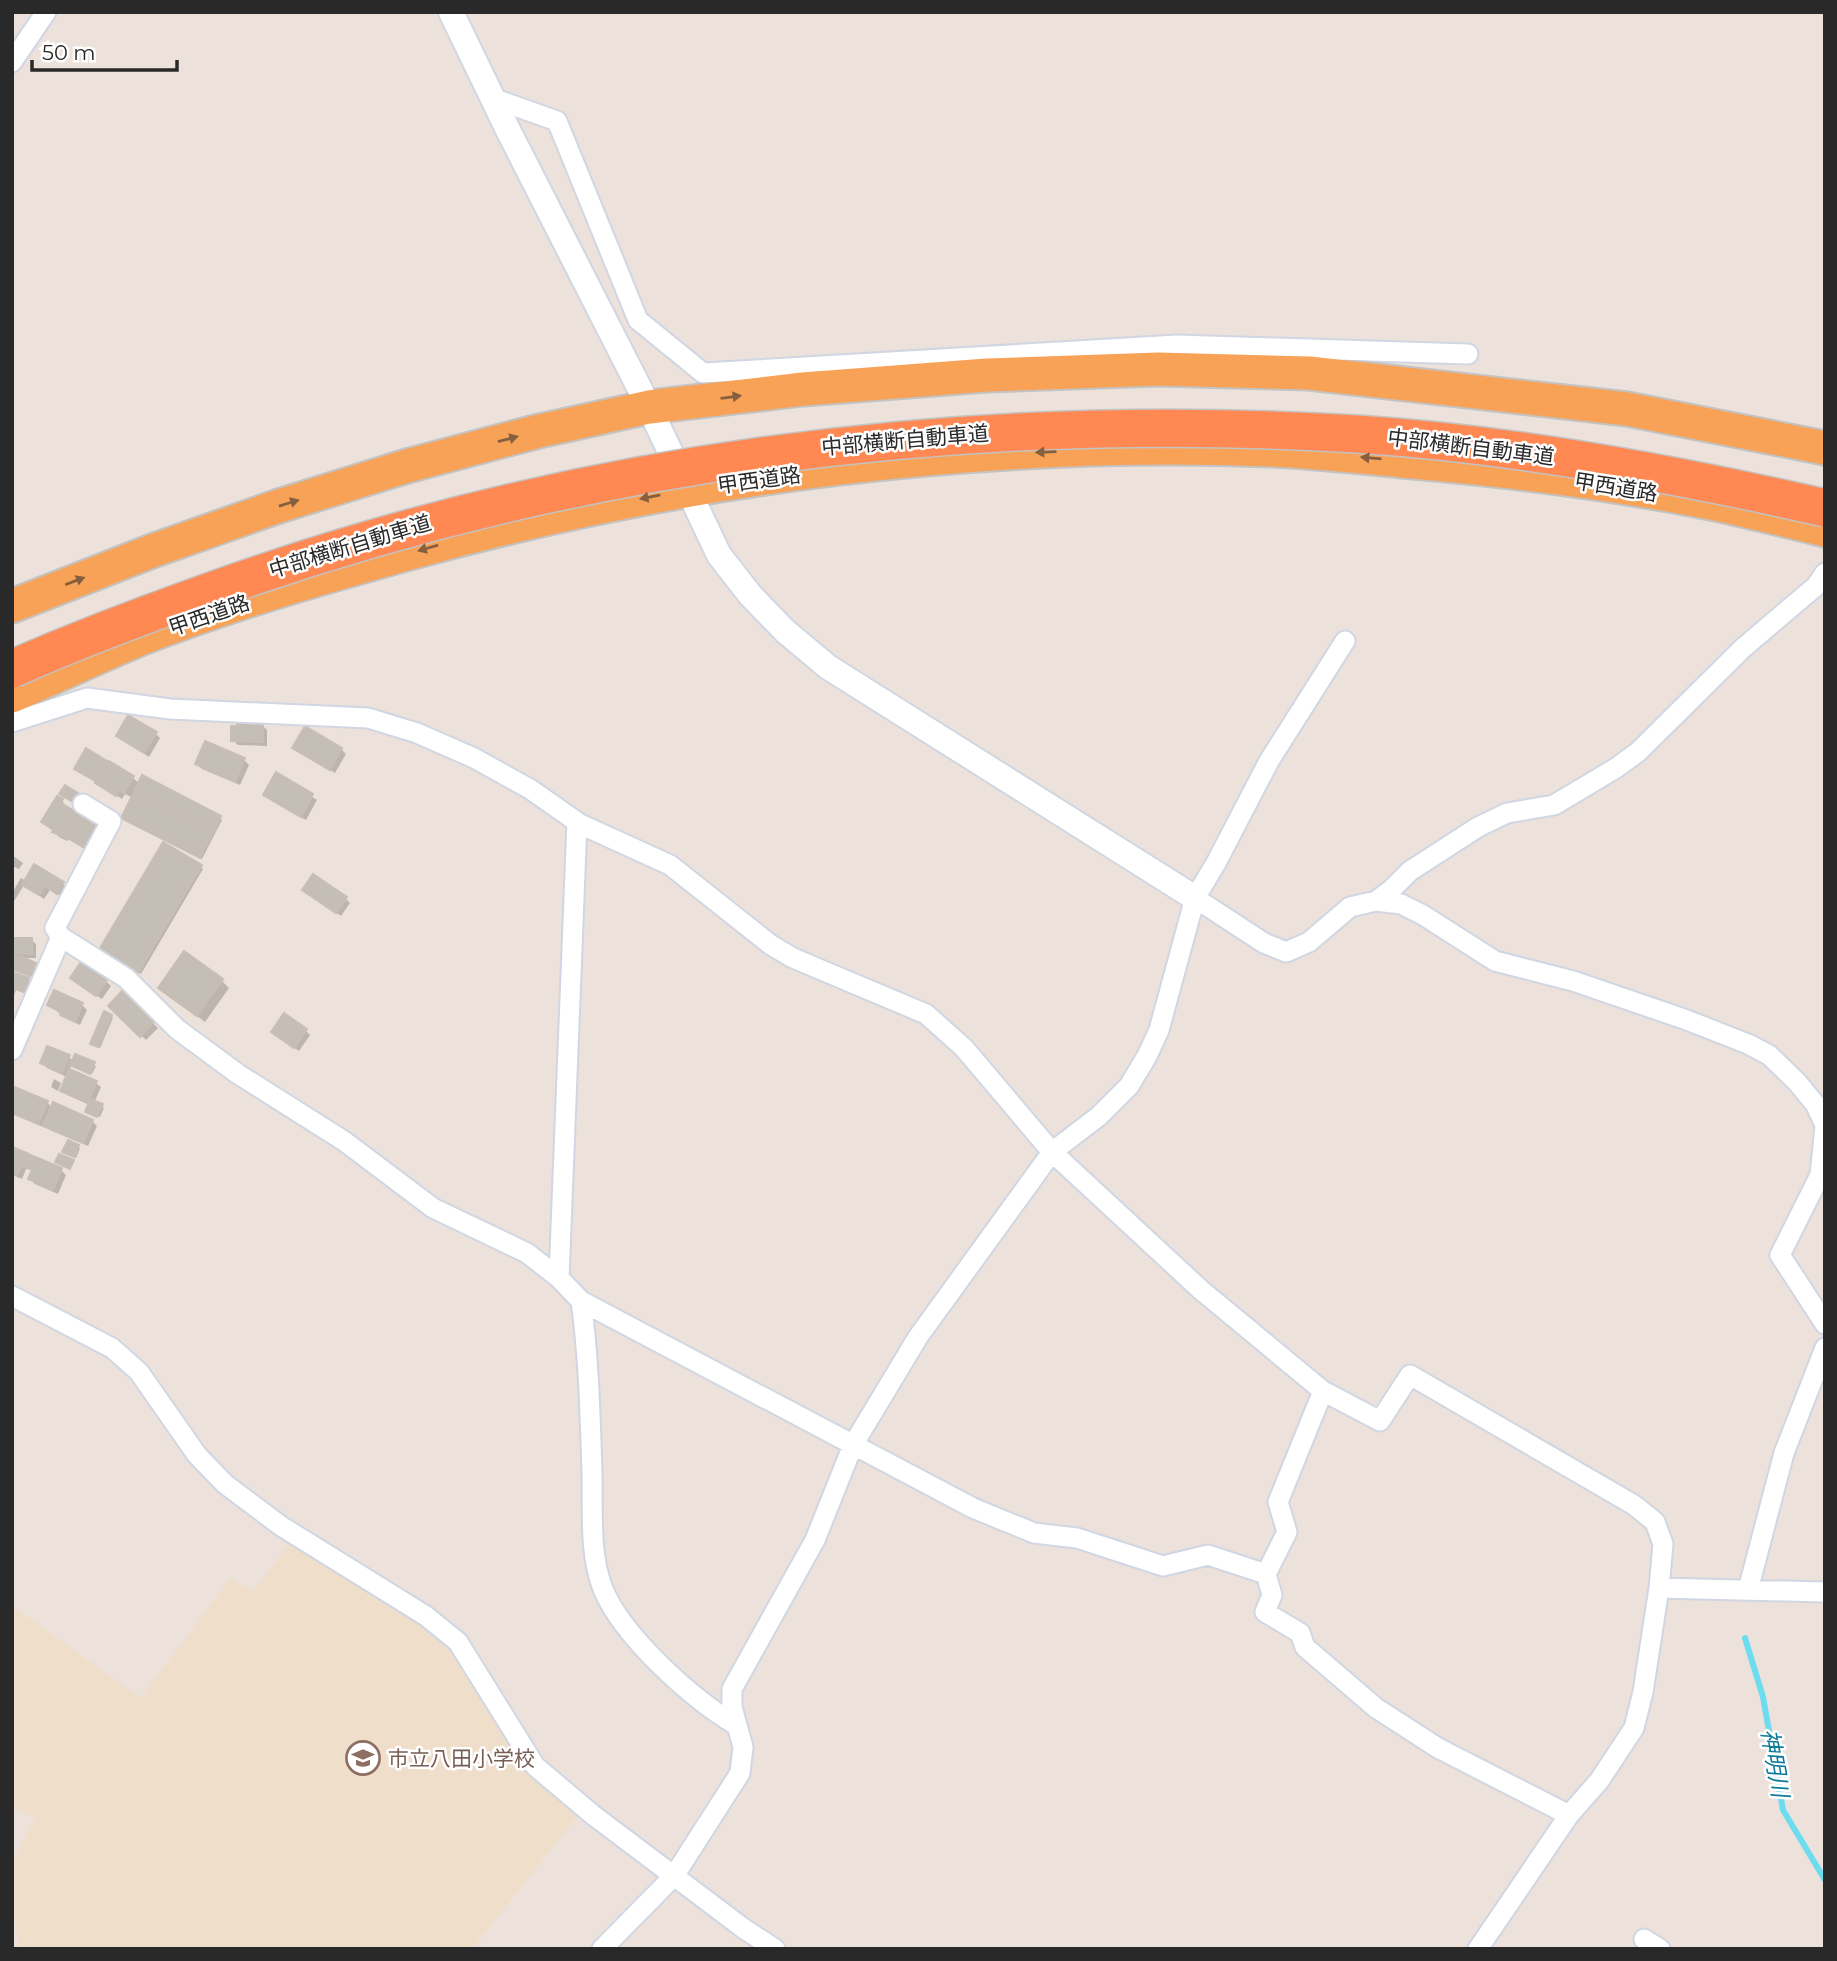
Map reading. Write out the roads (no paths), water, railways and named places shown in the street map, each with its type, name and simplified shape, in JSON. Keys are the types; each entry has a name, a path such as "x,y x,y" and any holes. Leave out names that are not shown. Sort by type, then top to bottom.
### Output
{"highway":[{"path":"12,606 152,551 292,502 407,466 649,407 803,389 987,375 1158,369 1309,373 1627,409 1825,448"},
{"name":"中部横断自動車道","path":"12,669 138,617 253,575 370,538 488,507 737,458 981,432 1233,428 1361,434 1492,448 1616,466 1825,508"},
{"name":"甲西道路","path":"12,696 143,638 303,583 464,538 688,490 837,468 989,454 1132,449 1273,450 1455,466 1589,482 1717,504 1825,530"}],"street":[{"path":"12,62 46,12"},
{"path":"451,12 649,407 719,555 785,631 828,667 1264,943 1286,952 1309,942 1350,907 1376,901 1401,904 1423,915 1494,961 1573,981 1684,1019 1769,1055 1815,1104 1825,1126 1820,1175 1780,1255 1825,1324"},
{"path":"492,98 557,121 638,320 703,373 1177,345 1468,354"},
{"path":"1376,901 1409,871 1478,827 1507,813 1554,805 1638,752 1743,648 1816,586 1825,573"},
{"path":"602,1949 674,1877 740,1773 743,1747 736,1725 732,1689 815,1540 853,1445 918,1338 1052,1152 1099,1116 1129,1086 1147,1056 1159,1030 1195,898 1269,761 1345,640"},
{"path":"12,722 87,698 170,709 368,718 417,733 474,758 530,789 577,822 670,865 771,945 793,958 926,1014 964,1048 1052,1152 1201,1290 1323,1391 1380,1421 1410,1375 1634,1505 1655,1522 1663,1544 1659,1588 1643,1692 1634,1728 1599,1781 1569,1815 1478,1949"},
{"path":"83,804 111,821 55,928 61,937 126,978 177,1029 238,1074 344,1141 433,1208 527,1253 559,1278 581,1301 973,1508 1034,1532 1077,1538 1163,1566 1208,1555 1266,1574"},
{"path":"559,1278 577,822"},
{"path":"13,1046 61,937"},
{"path":"12,1296 111,1348 139,1372 197,1455 225,1484 281,1526 426,1616 458,1642 535,1766 674,1877 775,1949"},
{"path":"581,1301 590,1384 594,1548 602,1586 614,1611 667,1670 717,1714 736,1725"},
{"path":"1748,1590 1784,1453 1825,1348"},
{"path":"1323,1391 1278,1502 1287,1532 1266,1574 1272,1595 1265,1612 1300,1633 1305,1647 1376,1708 1438,1748 1569,1815"},
{"path":"1659,1588 1825,1592"}],"waterway":[{"name":"神明川","path":"1745,1638 1763,1697 1783,1810 1825,1880"}],"place":[{"name":"市立八田小学校","path":"363,1758"}]}
